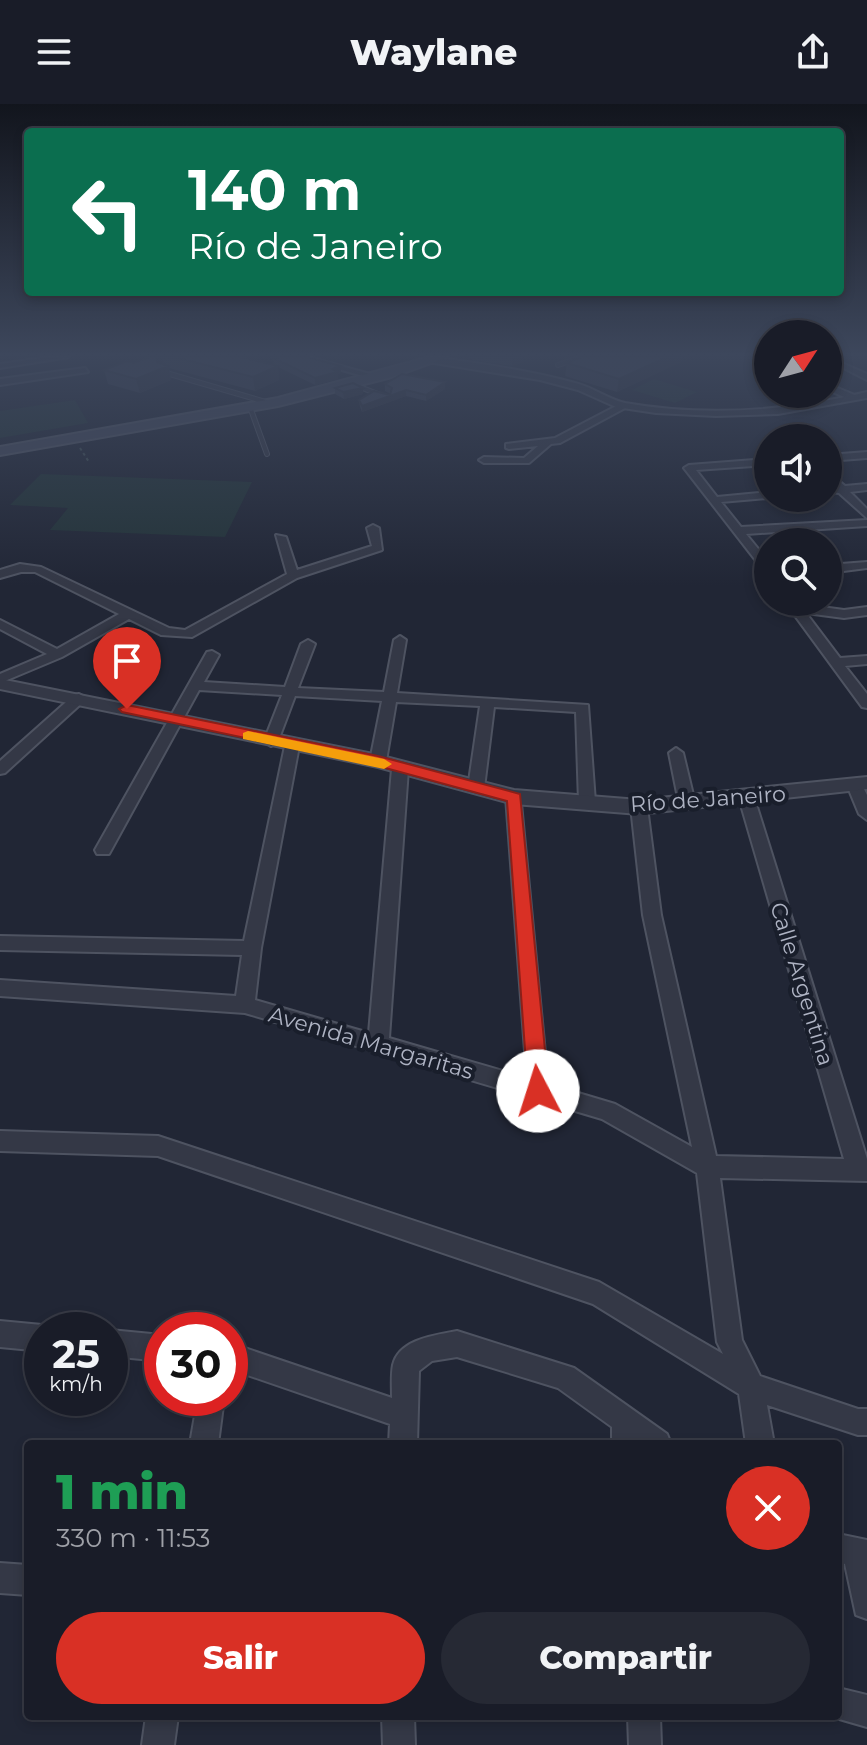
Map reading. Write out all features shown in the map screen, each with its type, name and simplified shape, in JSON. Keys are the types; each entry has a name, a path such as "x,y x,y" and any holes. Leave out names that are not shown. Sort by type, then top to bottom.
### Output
{"main road":[{"path":"0,451 99,434"}],"street":[{"path":"530,434 532,438 543,443"},
{"path":"509,446 557,441 571,434"},
{"path":"484,460 526,461 543,443"},
{"path":"842,457 867,455"},
{"path":"754,463 689,468 754,552"},
{"path":"843,489 867,487"},
{"path":"843,489 867,515"},
{"path":"713,500 754,496"},
{"path":"737,531 867,523"},
{"path":"0,574 20,568 37,569 166,632 187,634 293,575 378,548 373,528"},
{"path":"280,537 293,575"},
{"path":"842,568 867,565"},
{"path":"842,614 867,611"},
{"path":"0,681 57,654 128,614"},
{"path":"802,616 839,662 867,704"},
{"path":"0,624 57,654"},
{"path":"378,761 400,640"},
{"path":"271,741 308,644"},
{"path":"103,850 212,655"},
{"path":"839,662 867,660"},
{"name":"Río de Janeiro","path":"0,681 292,746 378,761 514,797 639,807 861,784"},
{"path":"194,686 583,708 587,802"},
{"path":"0,769 79,698"},
{"path":"476,788 488,701"},
{"path":"245,1005 252,948 292,746"},
{"path":"676,753 687,803"},
{"path":"378,1046 400,769"},
{"path":"861,784 867,814"},
{"path":"514,797 538,1091"},
{"name":"Calle Argentina","path":"747,798 862,1170"},
{"path":"639,807 652,915 707,1167 730,1342 751,1386 759,1440"},
{"path":"0,943 252,948"},
{"name":"Avenida Margaritas","path":"0,988 245,1005 607,1111 707,1167 862,1170"},
{"path":"0,1141 158,1146 599,1294 751,1386 858,1422 867,1422"},
{"path":"0,1334 24,1336"},
{"path":"403,1440 406,1365 426,1349 457,1344 565,1377 625,1432 646,1440"},
{"path":"248,1362 404,1415"},
{"path":"205,1440 208,1416"},
{"path":"854,1552 867,1604"},
{"path":"0,1578 24,1580"},
{"path":"842,1705 867,1711"},
{"path":"158,1745 161,1720"},
{"path":"398,1720 399,1745"},
{"path":"644,1720 645,1745"}],"lane":[{"path":"260,434 267,454"}],"shaded area":[{"path":"0,434 26,434 0,438"},
{"path":"41,474 252,482 225,537 50,530 68,508 10,505"}],"slow traffic":[{"path":"248,736 384,764"}],"route":[{"path":"127,709 292,746 378,761 514,797 538,1091"}]}
